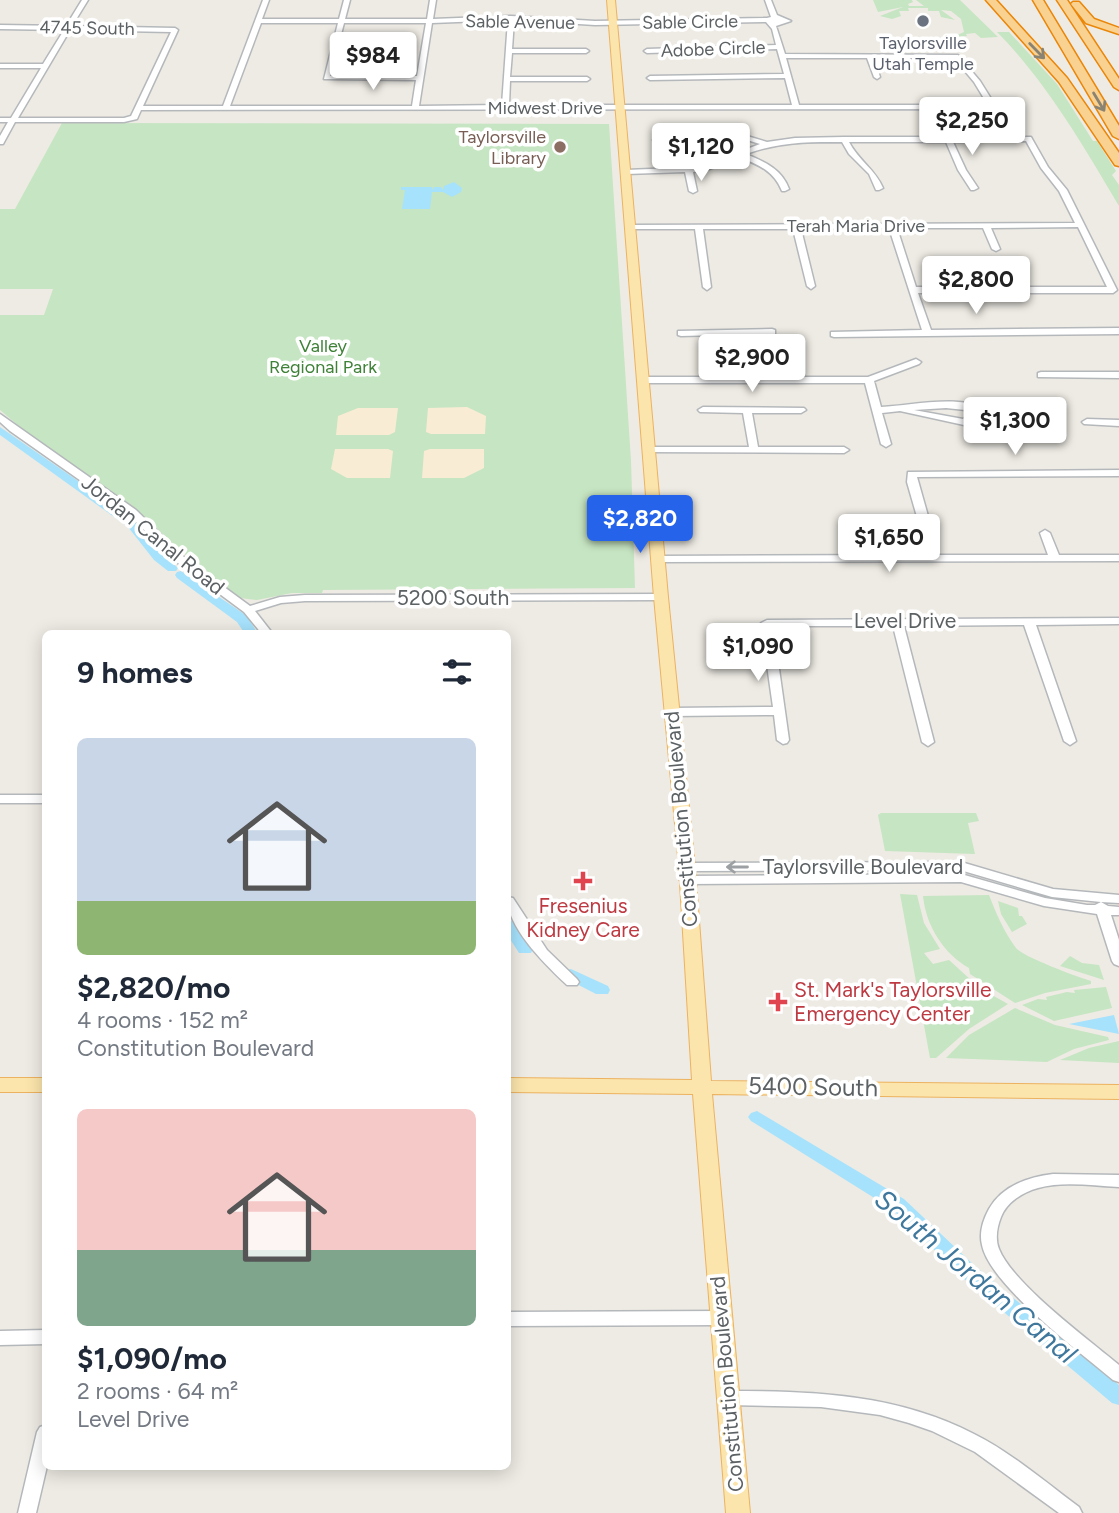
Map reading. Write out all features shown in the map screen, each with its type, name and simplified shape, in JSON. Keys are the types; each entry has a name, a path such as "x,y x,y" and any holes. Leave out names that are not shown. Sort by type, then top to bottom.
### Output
{"highway":[{"path":"983,0 1001,14"},
{"path":"991,0 1063,80 1119,162"},
{"path":"1039,1 1119,136"},
{"path":"1068,1 1087,19 1119,31"},
{"path":"1068,1 1119,87"}],"main road":[{"name":"Constitution Boulevard","path":"611,0 687,874 738,1513"},
{"path":"0,1085 42,1085"},
{"name":"5400 South","path":"511,1085 1119,1093"}],"street":[{"path":"0,142 85,0"},
{"path":"226,108 266,0"},
{"path":"347,0 327,78 420,78"},
{"path":"415,108 433,0"},
{"path":"768,0 770,20 775,29 796,108"},
{"path":"505,108 511,18"},
{"name":"Sable Avenue","path":"259,21 511,18 613,23"},
{"name":"Sable Circle","path":"613,23 770,20 783,23 775,29"},
{"name":"4745 South","path":"0,27 175,30 138,108"},
{"name":"Adobe Circle","path":"647,51 780,47"},
{"path":"509,51 586,51"},
{"path":"782,56 956,56 977,81 1012,138"},
{"path":"870,56 877,77"},
{"path":"0,66 46,66"},
{"path":"650,78 788,76"},
{"path":"507,79 587,79"},
{"name":"Midwest Drive","path":"138,108 993,107"},
{"path":"0,120 124,120 134,117 138,108"},
{"path":"657,140 747,138 768,144"},
{"path":"948,138 962,170 974,188"},
{"path":"844,139 852,152 872,170 879,188"},
{"path":"626,172 689,171 712,166 768,144 795,140 1028,139 1045,168 1063,190 1113,290 913,290"},
{"path":"741,155 775,172 783,179 785,189"},
{"path":"689,171 693,191"},
{"path":"986,225 996,249"},
{"name":"Terah Maria Drive","path":"631,226 1082,225"},
{"path":"699,226 707,287"},
{"path":"796,226 811,286"},
{"path":"892,226 927,333"},
{"path":"834,334 1119,331"},
{"path":"681,332 772,332"},
{"path":"724,332 731,380"},
{"path":"643,380 869,380 916,362"},
{"path":"1041,375 1119,375"},
{"path":"869,380 886,444"},
{"path":"876,410 904,410 917,414 942,415 964,422 982,411 970,406 913,406 904,410"},
{"path":"704,410 801,410"},
{"path":"747,410 754,450"},
{"name":"Jordan Canal Road","path":"0,417 13,429 132,512 182,561 248,610 265,630"},
{"path":"1087,422 1119,422"},
{"path":"649,450 844,450"},
{"path":"934,558 912,474 1119,473"},
{"path":"1045,533 1054,558"},
{"path":"658,559 1119,558"},
{"name":"5200 South","path":"248,610 280,600 305,598 661,597"},
{"path":"898,621 928,742"},
{"path":"1029,621 1070,741"},
{"name":"Level Drive","path":"783,740 767,623 1119,621"},
{"path":"672,712 779,711"},
{"path":"0,799 42,799"},
{"name":"Taylorsville Boulevard","path":"687,874 961,878 1044,902 1101,905 1119,911"},
{"name":"Taylorsville Boulevard","path":"1101,905 1119,899"},
{"path":"1101,905 1119,961"},
{"path":"511,906 542,953 572,982"},
{"path":"1119,1181 1044,1181 1024,1186 1007,1196 998,1207 990,1222 989,1237 991,1252 1011,1279 1119,1375"},
{"path":"511,1319 722,1318"},
{"path":"0,1338 42,1337"},
{"path":"728,1398 834,1399 910,1415 968,1439 999,1458 1073,1513"},
{"path":"27,1513 42,1449"}],"green space":[{"path":"873,0 912,0 909,6 924,6 916,0 960,0 998,37 981,38 975,33 953,37 964,32 961,19 951,11 941,10 955,20 941,17 939,11 928,11 928,8 908,8 909,11 899,11 901,16 892,19 880,16 903,7 878,12"},
{"path":"997,32 1009,32 1057,84 1093,141 1097,141 1116,171 1112,175 1119,185 1119,206 1048,93"},
{"name":"Valley Regional Park","path":"62,123 609,124 631,461 635,588 323,590 322,593 292,593 257,600 240,598 191,560 138,511 20,427 0,410 0,315 44,315 53,289 0,289 0,209 15,209"},
{"path":"976,813 979,821 968,823 975,854 885,851 878,815"},
{"path":"900,894 917,895 924,923 940,949 924,953 933,964 949,960 971,980 958,988 970,997 983,990 1008,1004 969,1029 936,1058 930,1058"},
{"path":"989,895 1016,948 1039,961 1091,981 1091,984 1045,993 1015,1003 970,974 969,968 952,955 938,938 928,918 923,896"},
{"path":"998,901 1018,908 1019,916 1022,916 1027,924 1012,932 1001,914"},
{"path":"1070,956 1082,963 1099,965 1104,980 1060,966"},
{"path":"1106,987 1112,1008 1054,1021 1022,1005 1038,999 1047,1000 1046,997 1067,992 1075,993 1074,990"},
{"path":"1015,1008 1055,1025 1108,1037 1109,1040 1074,1049 1047,1062 946,1058 969,1035"},
{"path":"1119,1041 1119,1063 1060,1060 1089,1048"}],"sand":[{"path":"467,407 486,416 485,434 426,432 428,408"},
{"path":"358,408 398,408 395,432 389,435 336,435 338,416"},
{"path":"335,449 393,451 390,478 347,478 331,469"},
{"path":"484,449 484,468 464,478 422,478 424,451"}],"water":[{"path":"454,182 462,188 461,192 452,197 443,192 432,192 430,209 402,209 405,190 401,190 401,187 432,187 433,190 434,187 441,187 443,190 444,186"},
{"path":"1114,1015 1119,1034 1069,1024"}],"waterway":[{"name":"South Jordan Canal","path":"0,430 132,524 158,557 172,568"},
{"name":"South Jordan Canal","path":"181,575 242,619 249,630"},
{"name":"South Jordan Canal","path":"511,929 525,949"},
{"name":"South Jordan Canal","path":"571,974 602,990"},
{"name":"South Jordan Canal","path":"757,1117 898,1204 969,1272 1119,1397"}],"place":[{"name":"Taylorsville Utah Temple","path":"923,21"},
{"name":"Taylorsville Library","path":"560,147"},
{"name":"Fresenius Kidney Care","path":"583,881"},
{"name":"St. Mark's Taylorsville Emergency Center","path":"778,1002"}]}
